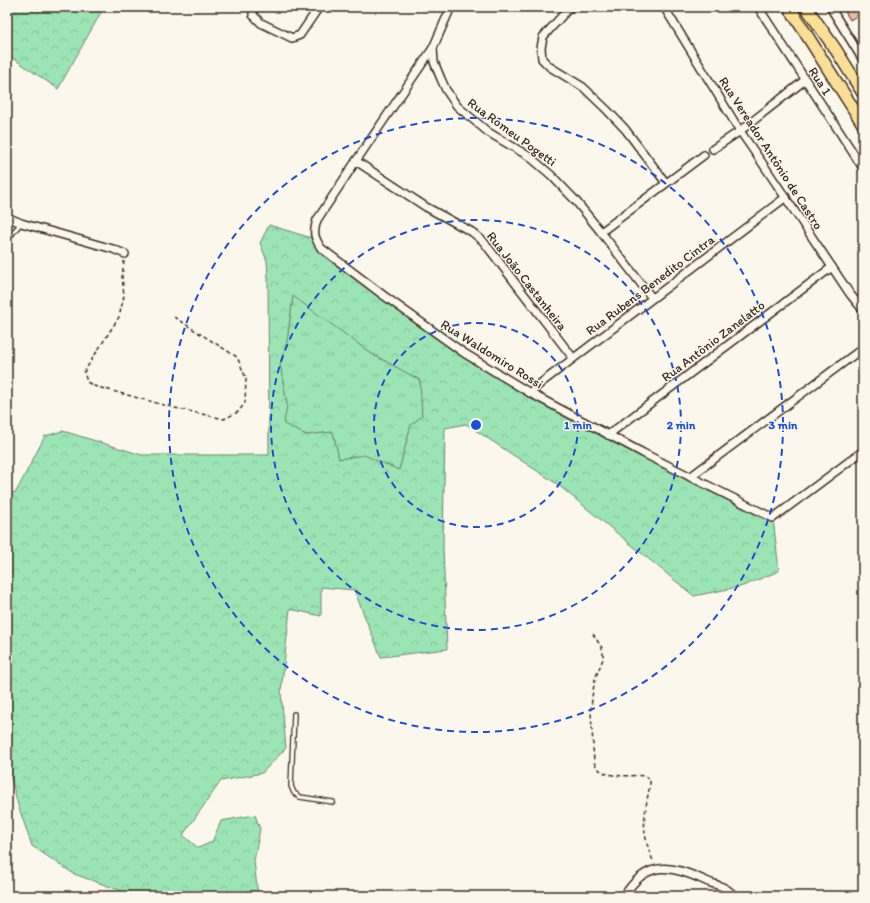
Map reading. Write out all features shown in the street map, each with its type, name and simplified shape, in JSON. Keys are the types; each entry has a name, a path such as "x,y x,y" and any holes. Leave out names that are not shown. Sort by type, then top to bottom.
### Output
{"main road":[{"path":"789,7 863,124"},
{"path":"806,7 836,50 863,93"}],"street":[{"path":"253,7 253,15 260,22 292,38 300,35 319,7"},
{"path":"433,48 451,7"},
{"path":"570,7 543,37 540,48 542,59 550,67 582,87 607,110 625,129 666,183"},
{"name":"Rua Vereador Antônio de Castro","path":"664,7 740,131 863,310"},
{"name":"Rua 1","path":"758,7 863,168"},
{"path":"830,7 863,60"},
{"name":"Rua Waldomiro Rossi","path":"433,48 317,220 314,230 315,239 321,248 464,353 530,393 690,477 773,518 863,451"},
{"name":"Rua Romeu Pogetti","path":"433,48 434,62 441,79 446,90 457,106 470,119 488,132 530,157 551,175 601,232 652,298"},
{"path":"713,149 740,131 805,80"},
{"path":"601,232 704,155"},
{"name":"Rua João Castanheira","path":"356,161 426,208 472,232 483,241 573,358"},
{"name":"Rua Rubens Benedito Cintra","path":"530,393 573,358 786,197"},
{"path":"7,216 21,223 113,249 125,254"},
{"name":"Rua Antônio Zanelatto","path":"608,434 832,267"},
{"path":"690,477 863,348"},
{"path":"624,896 639,876 657,868 692,875 726,888 731,894 736,896"}],"lane":[{"path":"7,240 21,223"},
{"path":"294,714 291,786 294,793 300,797 333,802"}],"path":[{"path":"125,254 122,276 124,296 119,318 84,372 87,382 94,386 224,419 238,412 245,402 246,378 236,357 174,317"},
{"path":"863,612 860,632 863,658"},
{"path":"593,634 602,648 603,653 603,659 596,679 591,705 594,762 597,768 606,774 640,775 645,776 650,780 645,812 644,832 648,848 657,868"}],"green space":[{"path":"7,7 104,7 58,89 7,54"},
{"path":"269,225 315,239 383,295 530,393 773,518 779,571 743,586 694,596 557,484 466,424 445,428 443,547 447,649 381,657 354,590 321,587 321,616 290,609 281,692 286,748 262,773 221,781 183,835 198,848 212,842 221,821 255,815 260,829 254,861 258,896 136,896 74,874 32,846 18,805 7,763 7,494 16,492 45,436 63,431 142,455 269,455 268,278 267,261 260,243","holes":["293,296 372,354 420,380 422,416 411,425 399,470 364,455 339,459 333,432 306,435 284,424 287,405 280,364 287,342"]},
{"path":"293,295 372,354 420,380 422,416 411,425 399,470 364,456 339,459 333,432 306,435 283,424 287,405 280,364 287,342"}],"building":[{"path":"848,7 863,7 863,12 850,20 844,10"}]}
